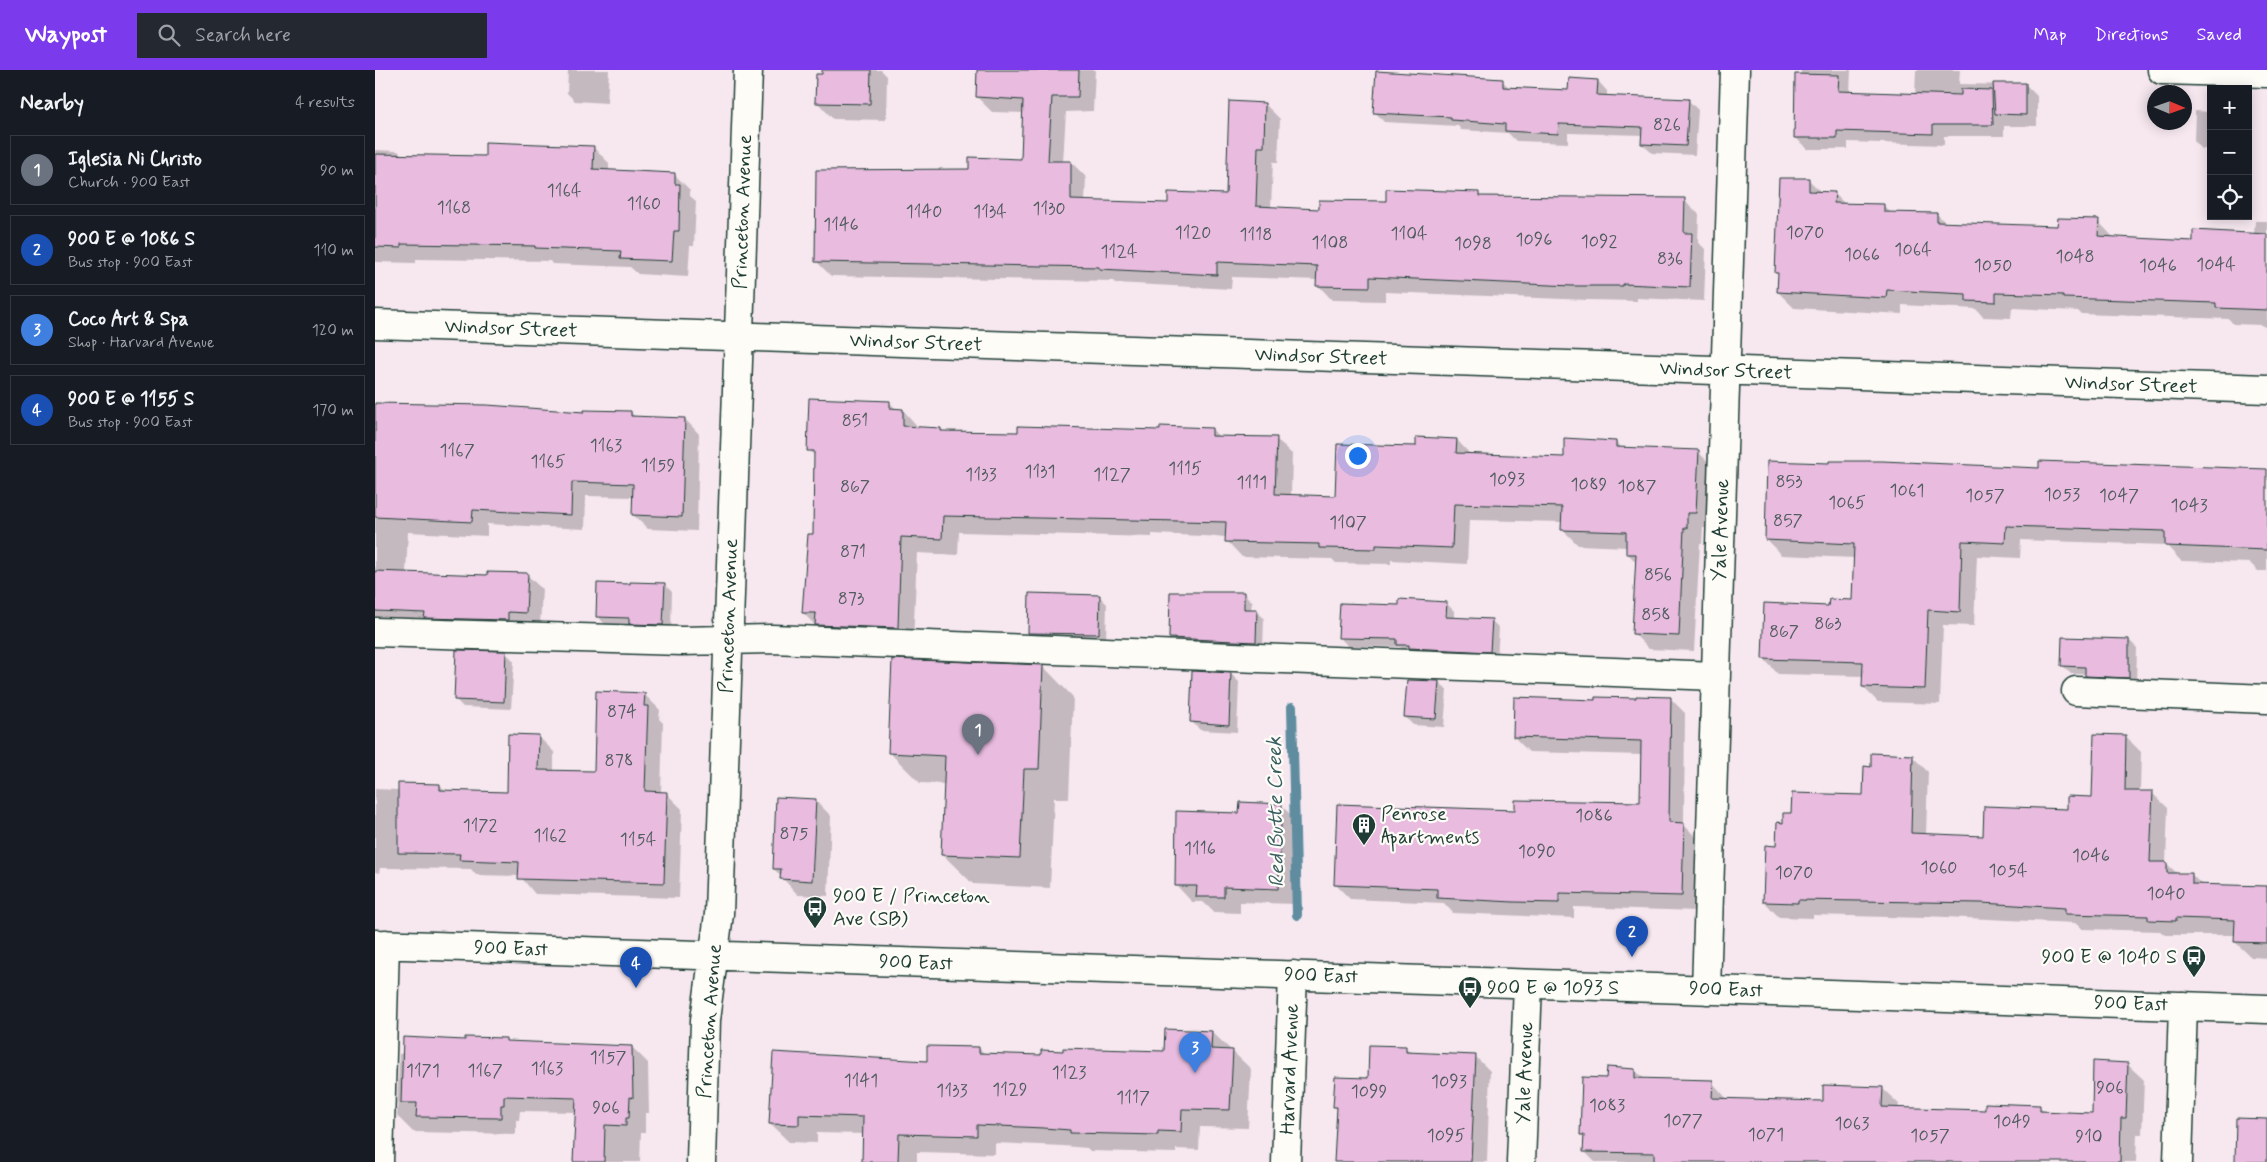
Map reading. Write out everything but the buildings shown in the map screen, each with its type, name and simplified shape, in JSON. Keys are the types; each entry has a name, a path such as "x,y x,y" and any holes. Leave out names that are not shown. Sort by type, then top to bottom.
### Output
{"street":[{"name":"Princeton Avenue","path":"701,1162 705,1020 719,914 748,70"},
{"name":"Yale Avenue","path":"1706,990 1735,70"},
{"path":"2162,70 2267,74"},
{"name":"Windsor Street","path":"375,324 2267,389"},
{"path":"375,632 682,641 729,638 1716,676"},
{"path":"2076,691 2267,699"},
{"path":"379,1162 380,944"},
{"name":"900 East","path":"380,944 2267,1009"},
{"name":"Harvard Avenue","path":"1286,1162 1293,975"},
{"name":"Yale Avenue","path":"1521,1162 1528,984"},
{"path":"2178,1162 2183,1006"}],"waterway":[{"name":"Red Butte Creek","path":"1292,707 1297,915"}],"place":[{"name":"Iglesia Ni Christo","path":"978,755"},
{"name":"Penrose Apartments","path":"1364,846"},
{"name":"900 E / Princeton Ave (SB)","path":"815,929"},
{"name":"900 E @ 1086 S","path":"1632,957"},
{"name":"900 E @ 1040 S","path":"2194,978"},
{"name":"900 E @ 1155 S","path":"636,988"},
{"name":"900 E @ 1093 S","path":"1470,1009"},
{"name":"Coco Art & Spa","path":"1195,1073"}]}
